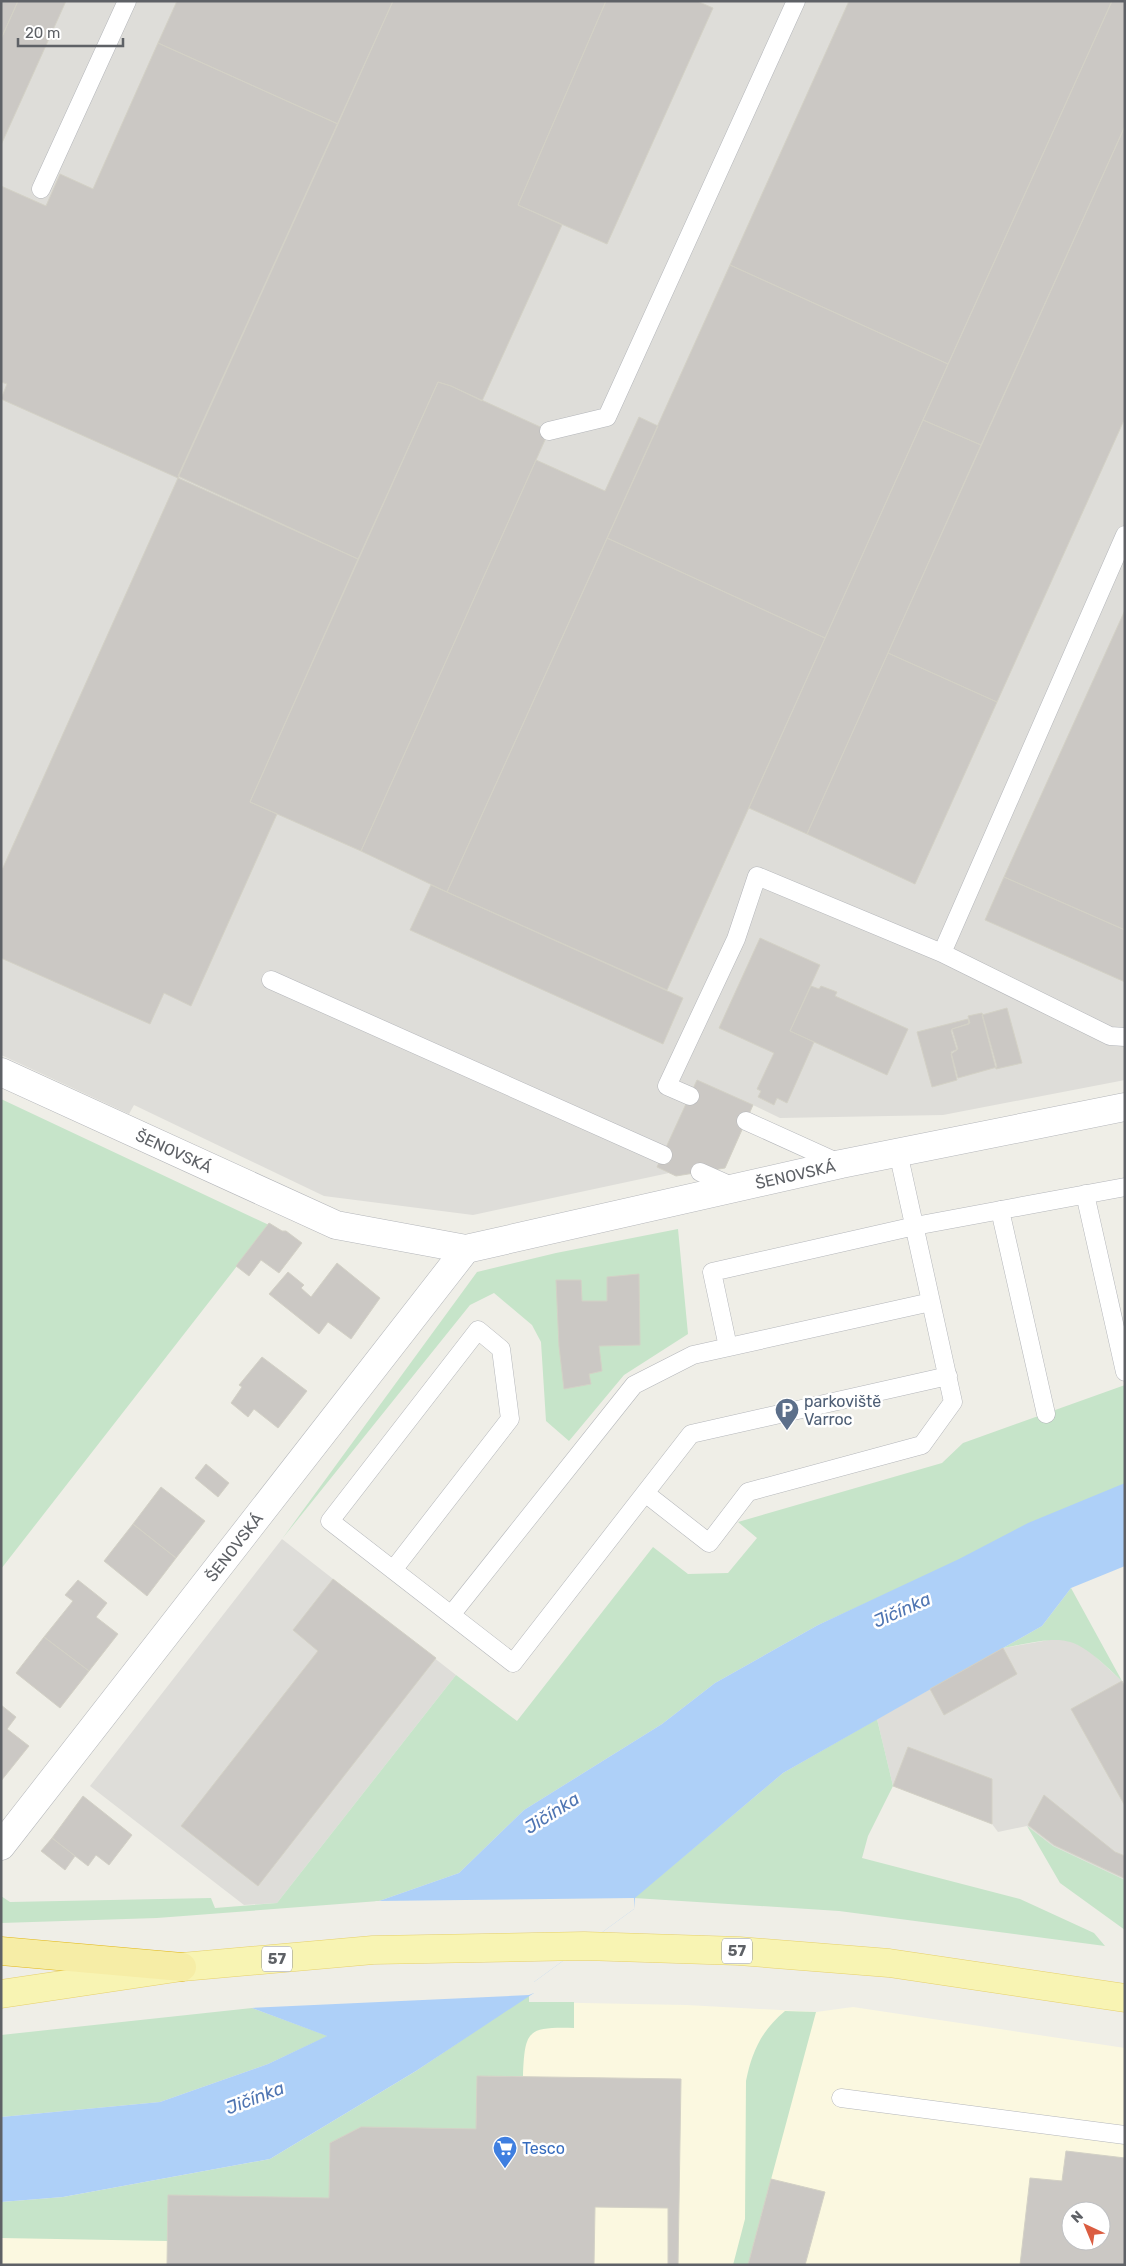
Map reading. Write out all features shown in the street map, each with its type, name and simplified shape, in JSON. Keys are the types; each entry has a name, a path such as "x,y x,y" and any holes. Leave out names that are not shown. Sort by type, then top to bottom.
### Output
{"highway":[{"path":"1,1950 182,1967"}],"main road":[{"name":"57","path":"1,1994 182,1967 373,1950 584,1946 739,1951 889,1963 1125,1998"}],"street":[{"name":"ŠENOVSKÁ","path":"1,1072 336,1225 466,1249 841,1164 1125,1107"},
{"name":"ŠENOVSKÁ","path":"1,1846 466,1249"}],"lane":[{"path":"41,189 127,1"},
{"path":"549,432 607,418 796,1"},
{"path":"942,953 1125,535"},
{"path":"690,1096 667,1086 736,939 757,876 942,953 1110,1036 1125,1036"},
{"path":"271,980 663,1155"},
{"path":"746,1121 841,1164"},
{"path":"645,1493 709,1543 748,1492 922,1445 953,1402 898,1152"},
{"path":"700,1172 736,1188"},
{"path":"728,1348 712,1272 915,1226 1125,1187"},
{"path":"1085,1194 1125,1372"},
{"path":"1000,1210 1046,1414"},
{"path":"451,1615 634,1385 693,1355 932,1302"},
{"path":"393,1570 510,1419 502,1349 478,1330 330,1521 393,1570 513,1663 691,1434 948,1376"},
{"path":"841,2098 1125,2135"}],"shaded area":[{"path":"1,1 1125,1 1125,1080 943,1115 780,1118 753,1105 725,1168 676,1176 669,1173 473,1215 324,1196 134,1105 129,1114 1,1055"},
{"path":"282,1539 456,1675 277,1903 244,1905 90,1786"},
{"path":"1055,1639 1070,1641 1086,1648 1122,1681 1125,1687 1125,1880 1053,1846 1027,1826 998,1832 992,1824 893,1786 877,1719 1003,1648"},
{"path":"529,1995 529,2002 687,2005 816,2012 853,2007 1125,2048 1125,2265 1,2265 1,2202 63,2197"}],"green space":[{"path":"1,1099 269,1225 1,1569"},
{"path":"678,1229 688,1334 624,1375 569,1441 546,1421 541,1342 532,1325 494,1293 470,1305 282,1539 477,1272 556,1253"},
{"path":"1125,1385 1125,1485 818,1625 715,1683 662,1724 524,1810 459,1873 379,1901 157,1918 1,1923 1,1896 10,1902 211,1898 215,1908 277,1903 456,1675 517,1721 653,1547 688,1574 728,1573 757,1538 738,1522 942,1463 963,1443"},
{"path":"1071,1588 1122,1681 1080,1646 1068,1642 1057,1640 1043,1641 1003,1648 1042,1626"},
{"path":"877,1719 893,1786 868,1836 862,1858 1020,1899 1094,1933 1105,1946 839,1911 634,1898 783,1773"},
{"path":"1027,1826 1053,1846 1125,1880 1125,1930 1060,1883"},
{"path":"529,1995 529,2002 574,2002 574,2028 546,2029 532,2034 525,2049 523,2076 477,2076 476,2129 361,2127 330,2143 329,2198 168,2241 1,2238 1,2202 63,2197 270,2159 416,2071"},
{"path":"252,2008 328,2036 268,2064 160,2102 1,2117 1,2035"},
{"path":"785,2011 816,2012 748,2265 733,2265 745,2219 746,2081 751,2060 759,2042 770,2026"}],"water":[{"name":"Jičínka","path":"1125,1483 1125,1566 1071,1588 1042,1626 783,1773 635,1898 634,1909 534,1982 534,1993 416,2071 270,2159 63,2197 1,2202 1,2117 160,2102 268,2064 327,2036 252,2008 314,1964 379,1901 459,1873 524,1810 662,1724 715,1683 818,1625 959,1559 1028,1523"}],"pier":[{"path":"634,1898 634,1909 534,1982 534,1993 529,1995 249,2008 313,1962 376,1901"}],"building":[{"path":"1,1 18,1 1,39"},
{"path":"18,1 66,1 1,145 1,39"},
{"path":"177,1 393,1 338,124 158,43"},
{"path":"393,1 606,1 518,205 562,225 482,401 438,382 358,559 178,476"},
{"path":"606,1 697,1 713,8 607,244 518,205"},
{"path":"849,1 1112,1 948,364 730,265"},
{"path":"1112,1 1125,1 1125,126 981,445 923,420"},
{"path":"158,43 338,124 178,478 1,399 7,384 1,382 1,186 46,206 60,174 93,189"},
{"path":"1125,126 1125,418 997,702 888,653"},
{"path":"730,265 948,364 825,638 607,538"},
{"path":"438,382 451,386 549,431 361,851 250,802"},
{"path":"639,417 658,426 447,892 361,851 536,460 605,491"},
{"path":"923,420 981,445 807,834 749,808"},
{"path":"178,478 358,559 250,802 277,814 191,1006 164,993 150,1024 1,958 1,872"},
{"path":"607,538 825,638 667,990 447,892"},
{"path":"1125,610 1125,930 1004,877"},
{"path":"888,653 997,702 915,884 807,834"},
{"path":"1004,877 1125,930 1125,982 985,920"},
{"path":"431,885 683,998 663,1044 410,930"},
{"path":"760,938 820,965 790,1031 814,1042 787,1103 777,1098 774,1105 758,1097 761,1091 757,1089 774,1053 719,1028"},
{"path":"811,986 819,989 821,986 837,992 835,996 908,1029 887,1075 790,1031"},
{"path":"1007,1008 1022,1063 996,1069 982,1015"},
{"path":"982,1013 997,1067 958,1078 951,1052 958,1049 952,1029 970,1023 968,1016"},
{"path":"968,1019 969,1024 952,1029 951,1031 957,1050 951,1054 957,1080 932,1087 917,1032"},
{"path":"697,1080 753,1105 725,1168 676,1176 657,1167"},
{"path":"269,1223 282,1231 286,1231 302,1243 279,1273 261,1260 249,1276 236,1266"},
{"path":"337,1263 380,1298 351,1339 328,1322 319,1334 269,1294 288,1272 304,1285 301,1288 311,1297"},
{"path":"639,1274 640,1345 599,1346 602,1371 589,1374 591,1384 564,1389 559,1346 556,1280 581,1280 582,1301 607,1301 607,1277"},
{"path":"262,1357 307,1391 278,1428 254,1409 248,1417 231,1403 242,1387 239,1385"},
{"path":"206,1464 229,1483 218,1497 195,1478"},
{"path":"161,1487 205,1521 176,1558 133,1524"},
{"path":"133,1524 176,1558 147,1596 104,1561"},
{"path":"333,1579 436,1658 258,1886 181,1826 318,1651 293,1630"},
{"path":"78,1580 107,1603 96,1617 118,1634 89,1671 44,1637 73,1601 65,1595"},
{"path":"44,1637 89,1671 60,1708 16,1673"},
{"path":"1003,1648 1017,1674 944,1715 930,1689"},
{"path":"1122,1681 1125,1687 1125,1806 1071,1709"},
{"path":"1,1705 16,1717 7,1729 29,1746 1,1781"},
{"path":"908,1747 992,1779 992,1824 893,1786"},
{"path":"1044,1795 1115,1852 1125,1856 1124,1878 1054,1845 1028,1825"},
{"path":"83,1796 132,1835 109,1865 96,1855 88,1866 52,1838"},
{"path":"52,1838 75,1856 65,1870 41,1851"},
{"name":"Tesco","path":"477,2076 681,2079 678,2265 668,2265 668,2208 595,2207 594,2265 167,2265 168,2195 329,2198 330,2143 361,2127 476,2129"},
{"path":"1066,2151 1125,2158 1125,2265 1020,2265 1030,2178 1062,2181"},
{"path":"771,2179 825,2192 805,2265 748,2265"}],"place":[{"name":"parkoviště Varroc","path":"787,1431"},
{"name":"Tesco","path":"505,2169"}]}
